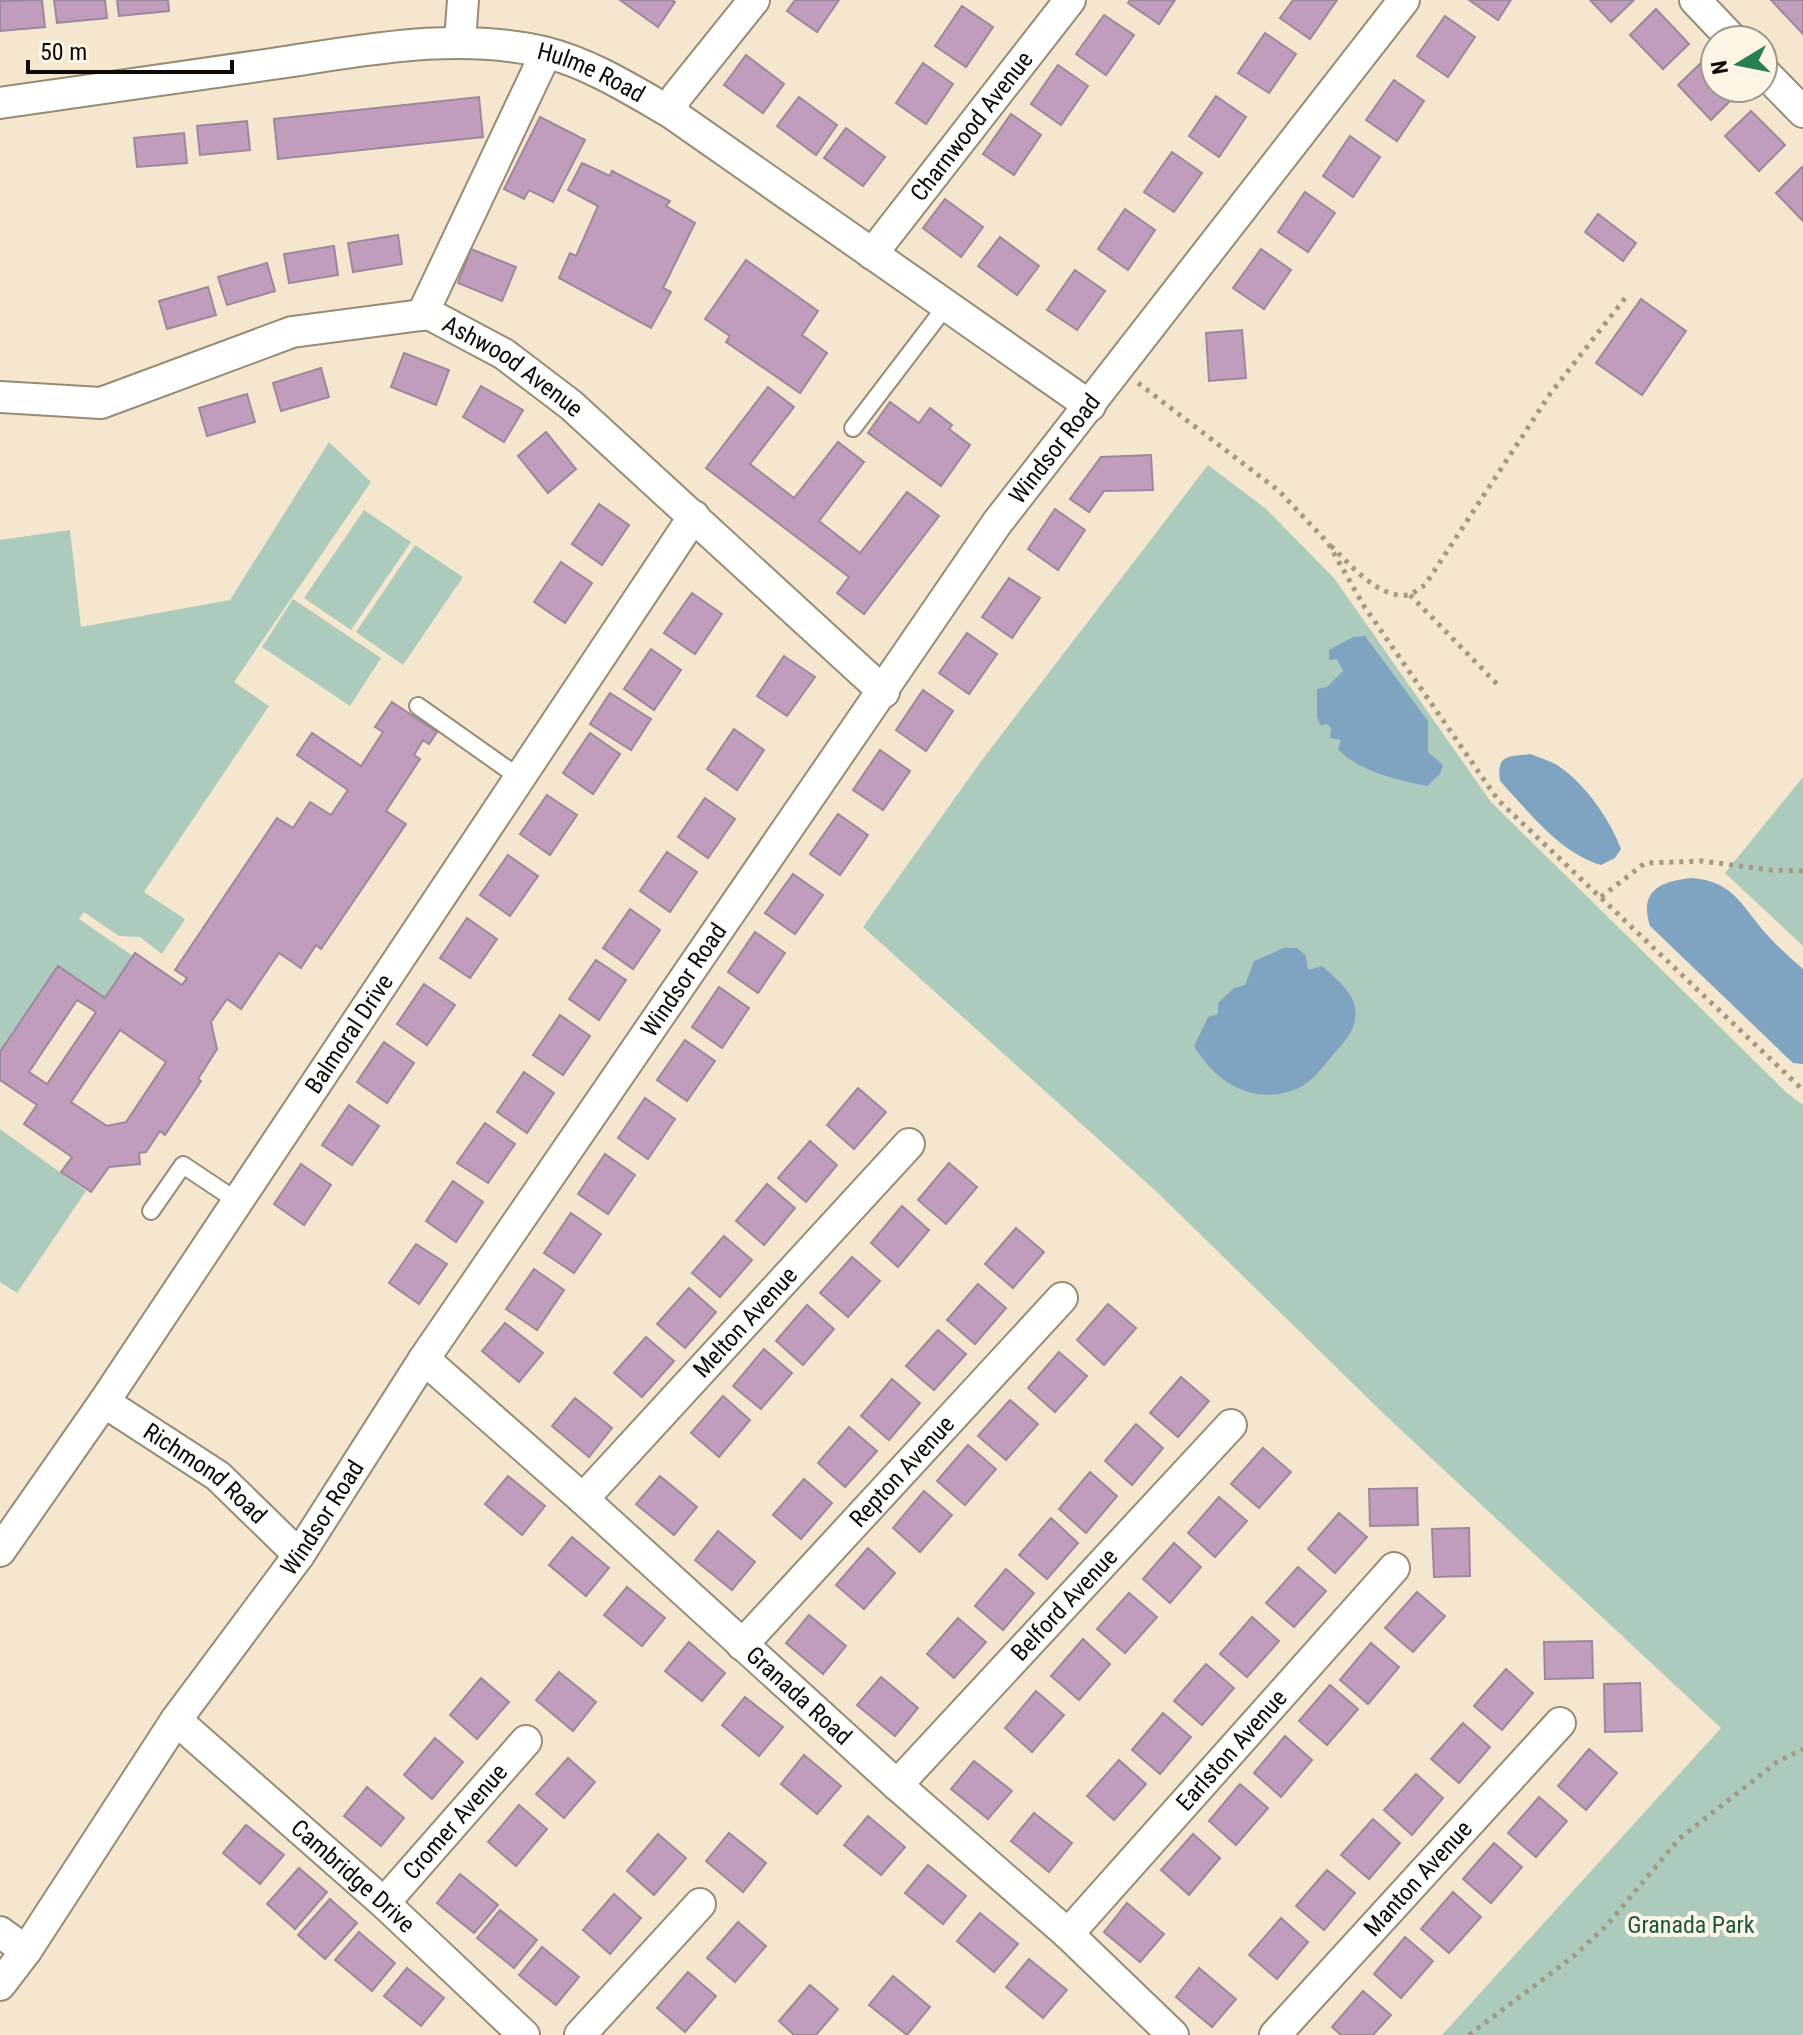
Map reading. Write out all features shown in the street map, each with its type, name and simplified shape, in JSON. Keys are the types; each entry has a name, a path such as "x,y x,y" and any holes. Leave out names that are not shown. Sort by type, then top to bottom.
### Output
{"street":[{"path":"460,41 463,0"},
{"path":"670,112 677,96 754,0"},
{"name":"Charnwood Avenue","path":"872,254 1070,0"},
{"name":"Windsor Road","path":"0,1985 26,1951 176,1720 299,1555 424,1359 997,523 1404,0"},
{"path":"1695,0 1718,24"},
{"name":"Hulme Road","path":"0,103 391,47 460,41 499,44 546,53 615,81 670,112 1090,406"},
{"path":"422,315 546,53"},
{"path":"1779,87 1803,112"},
{"name":"Ashwood Avenue","path":"0,397 101,403 292,332 429,314 504,354 571,405 884,692"},
{"name":"Balmoral Drive","path":"0,1551 104,1402 694,516"},
{"name":"Melton Avenue","path":"583,1499 909,1144"},
{"name":"Repton Avenue","path":"742,1645 1062,1298"},
{"name":"Granada Road","path":"424,1359 897,1785 1068,1934 1173,2035"},
{"name":"Richmond Road","path":"104,1402 218,1476 299,1555"},
{"name":"Belford Avenue","path":"897,1785 1231,1425"},
{"name":"Earlston Avenue","path":"1068,1934 1394,1568"},
{"name":"Cambridge Drive","path":"176,1720 384,1903 524,2035"},
{"name":"Manton Avenue","path":"1275,2035 1560,1723"},
{"name":"Cromer Avenue","path":"384,1903 526,1741"},
{"path":"580,2035 700,1904"},
{"path":"0,1932 26,1951"}],"lane":[{"path":"853,428 946,306"},
{"path":"418,706 520,778"},
{"path":"151,1211 183,1165 237,1201"}],"path":[{"path":"1119,368 1279,491 1367,580 1391,594 1410,595 1425,585 1550,394 1626,297"},
{"path":"1328,543 1364,606 1498,800 1803,1090"},
{"path":"1410,595 1500,687"},
{"path":"1601,897 1645,863 1701,861 1803,871"},
{"path":"1469,2035 1585,1946 1607,1925 1679,1839 1777,1762 1803,1749"}],"green space":[{"path":"329,442 371,482 234,682 269,706 144,892 185,919 162,954 140,937 119,936 84,912 79,919 133,956 105,998 58,967 0,1052 0,540 70,530 81,627 230,600"},
{"name":"Granada Park","path":"1208,465 1265,508 1334,578 1491,802 1786,1092 1803,1105 1803,2035 1442,2035 1721,1728 1386,1416 1158,1193 863,927 982,760"},
{"path":"364,510 411,542 351,630 304,598"},
{"path":"415,545 463,577 403,665 356,632"},
{"path":"293,599 381,658 350,706 262,647"},
{"path":"1803,777 1803,946 1725,873"},
{"path":"0,1129 86,1191 17,1293 0,1282"}],"water":[{"path":"1365,636 1428,721 1428,752 1443,765 1440,774 1427,786 1380,774 1357,764 1338,749 1341,740 1330,738 1331,728 1327,724 1321,726 1317,718 1317,689 1327,687 1343,671 1337,659 1329,660 1329,650 1353,637"},
{"path":"1530,754 1560,767 1588,793 1617,838 1621,849 1615,858 1601,865 1572,851 1546,830 1500,781 1500,766 1505,758"},
{"path":"1690,878 1718,884 1737,898 1761,928 1803,969 1803,1064 1793,1063 1650,926 1647,904 1654,890 1669,882"},
{"path":"1284,948 1297,948 1306,956 1308,970 1322,966 1342,985 1354,1002 1354,1022 1342,1045 1302,1087 1281,1094 1251,1093 1237,1088 1213,1071 1194,1046 1208,1017 1218,1014 1218,1003 1234,988 1245,985 1254,961"}],"building":[{"path":"42,0 45,27 0,31 0,1"},
{"path":"54,0 105,0 107,18 57,23"},
{"path":"117,0 168,0 169,11 119,16"},
{"path":"620,0 672,0 675,2 658,27"},
{"path":"795,0 839,0 817,32 787,11"},
{"path":"1130,0 1175,0 1159,24 1128,3"},
{"path":"1293,0 1337,0 1310,39 1280,18"},
{"path":"1469,0 1511,0 1498,20"},
{"path":"1590,0 1634,0 1611,22"},
{"path":"1771,0 1803,0 1803,34"},
{"path":"962,6 993,27 966,67 935,46"},
{"path":"1656,9 1689,44 1663,69 1630,35"},
{"path":"1104,15 1134,35 1106,75 1076,54"},
{"path":"1445,16 1475,37 1448,77 1417,56"},
{"path":"1265,33 1296,54 1269,93 1238,73"},
{"path":"746,55 784,84 763,113 724,85"},
{"path":"923,63 953,84 926,124 896,103"},
{"path":"1058,65 1088,86 1061,125 1031,104"},
{"path":"1699,65 1699,104 1727,104 1711,120 1678,85"},
{"path":"1394,80 1424,101 1397,141 1366,120"},
{"path":"1216,96 1246,117 1219,157 1189,136"},
{"path":"479,97 483,137 278,159 274,119"},
{"path":"799,97 837,125 816,155 777,126"},
{"path":"1751,111 1785,145 1759,171 1725,136"},
{"path":"1011,114 1041,135 1014,175 983,154"},
{"path":"540,117 585,140 553,202 529,190 524,199 504,189"},
{"path":"247,121 250,150 200,155 197,126"},
{"path":"846,128 885,157 863,186 824,158"},
{"path":"184,133 187,163 137,167 134,138"},
{"path":"1350,136 1380,157 1353,197 1323,176"},
{"path":"1172,152 1202,173 1174,212 1144,192"},
{"path":"582,163 610,176 612,171 670,201 666,206 695,223 663,288 671,292 651,328 559,278 570,253 576,256 598,206 568,190"},
{"path":"1803,168 1803,221 1776,193"},
{"path":"1305,192 1335,213 1308,252 1278,232"},
{"path":"945,199 983,227 961,257 923,228"},
{"path":"1125,209 1155,230 1128,270 1098,249"},
{"path":"1598,214 1636,243 1623,261 1585,232"},
{"path":"398,235 402,264 353,272 348,243"},
{"path":"1000,237 1039,266 1017,295 978,266"},
{"path":"334,246 338,275 289,283 284,254"},
{"path":"471,249 516,267 502,301 458,283"},
{"path":"1261,249 1291,270 1264,309 1233,288"},
{"path":"746,260 818,311 802,335 827,353 800,393 726,342 730,336 705,319"},
{"path":"267,263 275,291 227,305 218,277"},
{"path":"1075,270 1105,291 1077,330 1047,310"},
{"path":"208,287 216,315 167,329 159,301"},
{"path":"1641,299 1686,331 1642,395 1596,363"},
{"path":"1242,330 1246,378 1209,381 1206,333"},
{"path":"404,353 449,370 436,405 391,387"},
{"path":"321,368 329,397 281,411 273,383"},
{"path":"481,386 523,410 504,442 463,417"},
{"path":"768,387 794,407 750,464 794,498 838,442 864,462 819,521 860,553 907,492 939,516 864,614 837,593 849,577 706,468"},
{"path":"247,394 255,422 207,436 199,408"},
{"path":"890,402 919,423 930,408 952,425 949,429 970,445 941,486 868,433"},
{"path":"546,432 576,469 548,493 518,456"},
{"path":"1151,455 1153,490 1104,491 1089,512 1070,499 1101,457"},
{"path":"599,504 629,525 602,565 572,544"},
{"path":"1055,509 1085,530 1058,570 1028,549"},
{"path":"561,562 592,583 565,623 534,602"},
{"path":"1009,578 1040,598 1012,638 982,617"},
{"path":"692,593 722,614 695,654 664,633"},
{"path":"967,633 997,654 969,694 939,673"},
{"path":"651,649 681,670 654,710 624,689"},
{"path":"784,656 815,677 787,716 757,696"},
{"path":"923,690 953,711 926,751 896,730"},
{"path":"610,693 651,719 631,750 590,724"},
{"path":"392,702 437,732 429,744 423,740 414,755 420,759 386,811 406,824 321,949 316,945 301,968 279,953 241,1009 227,999 211,1022 217,1049 198,1079 201,1081 165,1135 160,1131 146,1152 139,1153 140,1164 109,1167 91,1192 61,1172 72,1157 24,1124 37,1105 0,1080 0,1052 58,966 105,998 135,953 182,985 187,978 175,970 277,818 293,828 310,802 331,815 348,790 297,755 312,733 361,766 383,732 375,727","holes":["77,1000 96,1012 47,1084 29,1072","120,1030 166,1062 126,1122 107,1126 71,1102"]},
{"path":"734,729 764,750 737,790 707,769"},
{"path":"590,733 620,754 593,794 563,773"},
{"path":"880,750 910,771 883,810 853,790"},
{"path":"547,795 577,815 550,855 520,834"},
{"path":"705,798 735,819 708,858 678,837"},
{"path":"838,814 868,835 840,875 810,854"},
{"path":"667,852 697,872 670,912 640,891"},
{"path":"508,855 538,876 510,916 480,895"},
{"path":"793,874 823,895 795,934 765,913"},
{"path":"630,909 660,930 633,969 603,948"},
{"path":"467,918 497,939 470,978 440,958"},
{"path":"755,932 785,953 758,993 728,972"},
{"path":"596,960 626,980 599,1020 569,999"},
{"path":"424,984 455,1005 427,1045 397,1024"},
{"path":"719,987 749,1008 722,1048 692,1027"},
{"path":"560,1015 590,1036 563,1075 533,1055"},
{"path":"685,1040 715,1061 687,1101 657,1080"},
{"path":"384,1042 414,1063 387,1103 357,1082"},
{"path":"524,1072 554,1093 527,1133 497,1112"},
{"path":"858,1088 886,1112 854,1149 827,1125"},
{"path":"645,1098 675,1119 648,1159 618,1138"},
{"path":"349,1105 379,1126 352,1165 322,1145"},
{"path":"485,1123 515,1144 488,1183 457,1163"},
{"path":"810,1141 837,1165 806,1202 778,1178"},
{"path":"605,1154 635,1175 608,1214 578,1194"},
{"path":"949,1163 977,1187 946,1224 918,1200"},
{"path":"301,1164 331,1185 304,1225 274,1204"},
{"path":"453,1181 483,1202 456,1242 426,1221"},
{"path":"767,1184 795,1208 764,1245 736,1221"},
{"path":"902,1206 929,1230 898,1267 871,1243"},
{"path":"571,1213 601,1234 574,1273 544,1253"},
{"path":"1016,1228 1044,1252 1013,1288 985,1264"},
{"path":"724,1236 752,1260 720,1297 692,1273"},
{"path":"416,1244 447,1264 419,1304 389,1283"},
{"path":"852,1257 880,1281 848,1317 820,1293"},
{"path":"534,1269 564,1290 537,1330 506,1309"},
{"path":"978,1284 1006,1308 975,1344 947,1320"},
{"path":"689,1288 716,1312 685,1348 657,1324"},
{"path":"1108,1304 1136,1328 1104,1365 1077,1340"},
{"path":"807,1305 834,1329 803,1365 776,1341"},
{"path":"505,1323 543,1353 519,1382 482,1351"},
{"path":"938,1330 966,1354 934,1390 906,1366"},
{"path":"646,1337 674,1361 642,1397 614,1373"},
{"path":"764,1349 792,1373 761,1409 733,1386"},
{"path":"1059,1352 1087,1376 1055,1412 1028,1388"},
{"path":"1181,1377 1209,1401 1178,1437 1150,1413"},
{"path":"892,1379 920,1403 889,1440 861,1416"},
{"path":"723,1396 750,1420 719,1457 691,1433"},
{"path":"575,1398 612,1428 589,1457 552,1426"},
{"path":"1010,1400 1038,1424 1006,1460 978,1436"},
{"path":"1136,1424 1163,1448 1132,1485 1105,1461"},
{"path":"849,1427 877,1451 845,1487 818,1463"},
{"path":"968,1445 996,1469 965,1505 937,1481"},
{"path":"1263,1448 1291,1472 1259,1508 1231,1484"},
{"path":"1090,1472 1117,1496 1086,1533 1059,1509"},
{"path":"508,1476 545,1506 522,1535 485,1504"},
{"path":"660,1476 697,1507 674,1535 636,1504"},
{"path":"804,1479 832,1503 801,1539 773,1515"},
{"path":"1417,1488 1418,1525 1370,1526 1369,1489"},
{"path":"924,1491 952,1515 920,1552 893,1528"},
{"path":"1219,1497 1247,1521 1215,1557 1188,1533"},
{"path":"1339,1513 1367,1537 1335,1573 1308,1549"},
{"path":"1051,1518 1078,1543 1047,1579 1019,1555"},
{"path":"1469,1528 1470,1576 1434,1577 1432,1529"},
{"path":"718,1531 755,1562 732,1590 695,1560"},
{"path":"572,1537 609,1568 586,1596 549,1565"},
{"path":"1174,1543 1201,1567 1170,1603 1143,1579"},
{"path":"868,1548 895,1573 864,1609 836,1585"},
{"path":"1298,1567 1326,1591 1294,1627 1266,1603"},
{"path":"1006,1569 1034,1593 1003,1630 975,1606"},
{"path":"627,1587 665,1618 642,1646 604,1615"},
{"path":"1417,1592 1445,1616 1413,1652 1385,1628"},
{"path":"1129,1593 1157,1617 1125,1653 1097,1629"},
{"path":"809,1615 846,1646 823,1674 786,1643"},
{"path":"1252,1617 1279,1641 1247,1677 1220,1654"},
{"path":"958,1618 986,1642 954,1678 927,1654"},
{"path":"1083,1639 1110,1664 1079,1700 1051,1676"},
{"path":"1592,1641 1593,1678 1545,1679 1544,1642"},
{"path":"689,1642 725,1673 702,1701 665,1671"},
{"path":"1371,1643 1399,1667 1368,1704 1340,1680"},
{"path":"1206,1664 1234,1688 1202,1725 1174,1701"},
{"path":"1506,1669 1533,1693 1502,1730 1474,1706"},
{"path":"559,1672 596,1702 573,1731 536,1700"},
{"path":"881,1677 918,1708 895,1736 857,1705"},
{"path":"481,1678 509,1702 477,1739 450,1715"},
{"path":"1640,1683 1642,1731 1605,1732 1604,1684"},
{"path":"1330,1685 1358,1709 1327,1745 1299,1721"},
{"path":"1036,1691 1064,1715 1032,1752 1005,1728"},
{"path":"745,1697 783,1727 759,1756 722,1725"},
{"path":"1163,1713 1191,1737 1160,1774 1132,1750"},
{"path":"1463,1723 1490,1747 1459,1783 1431,1759"},
{"path":"1285,1736 1312,1760 1281,1797 1254,1773"},
{"path":"435,1738 463,1762 432,1799 404,1775"},
{"path":"1589,1749 1617,1773 1586,1810 1558,1786"},
{"path":"804,1755 841,1786 817,1814 781,1784"},
{"path":"568,1758 595,1782 564,1818 536,1794"},
{"path":"1119,1760 1146,1784 1114,1820 1087,1796"},
{"path":"974,1761 1012,1791 988,1819 951,1789"},
{"path":"1416,1774 1443,1798 1412,1835 1384,1810"},
{"path":"1240,1784 1268,1808 1236,1845 1209,1821"},
{"path":"367,1787 404,1818 381,1846 344,1816"},
{"path":"1539,1797 1567,1821 1536,1857 1508,1833"},
{"path":"519,1805 547,1829 516,1866 488,1842"},
{"path":"1034,1813 1072,1843 1049,1872 1011,1841"},
{"path":"868,1816 905,1847 881,1875 844,1845"},
{"path":"1373,1819 1400,1843 1369,1879 1341,1855"},
{"path":"246,1825 284,1855 260,1884 223,1853"},
{"path":"729,1833 766,1863 743,1892 706,1861"},
{"path":"658,1834 686,1858 654,1895 627,1871"},
{"path":"1193,1834 1220,1858 1189,1895 1161,1870"},
{"path":"1494,1843 1522,1867 1491,1903 1463,1879"},
{"path":"928,1865 966,1896 943,1924 905,1893"},
{"path":"299,1868 327,1892 295,1929 267,1904"},
{"path":"1327,1870 1355,1893 1324,1930 1296,1906"},
{"path":"460,1874 498,1905 474,1933 437,1903"},
{"path":"1453,1892 1481,1917 1449,1953 1421,1929"},
{"path":"614,1894 641,1918 610,1954 583,1930"},
{"path":"330,1899 357,1923 325,1959 298,1935"},
{"path":"1127,1903 1164,1934 1140,1962 1104,1932"},
{"path":"500,1910 537,1940 514,1968 477,1938"},
{"path":"980,1913 1018,1944 994,1972 957,1941"},
{"path":"1281,1918 1308,1942 1277,1979 1249,1955"},
{"path":"738,1922 766,1946 735,1982 707,1958"},
{"path":"359,1932 395,1963 372,1991 335,1960"},
{"path":"1405,1937 1433,1961 1401,1998 1374,1974"},
{"path":"542,1947 579,1977 556,2005 519,1975"},
{"path":"1029,1959 1067,1990 1043,2018 1006,1987"},
{"path":"407,1968 444,1998 421,2026 384,1996"},
{"path":"1199,1968 1236,1999 1212,2027 1176,1997"},
{"path":"688,1972 716,1996 685,2032 657,2008"},
{"path":"893,1976 930,2007 907,2035 869,2005"},
{"path":"810,1985 838,2009 816,2035 794,2035 779,2021"},
{"path":"1363,1991 1391,2015 1373,2035 1341,2035 1332,2027"}]}
